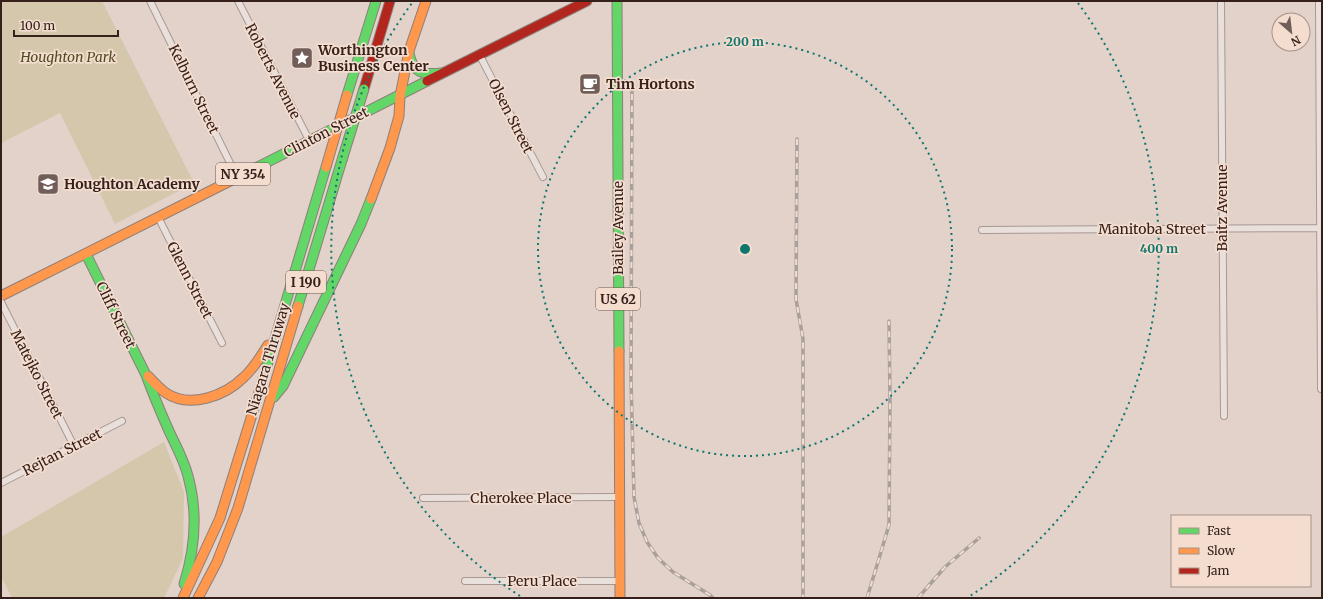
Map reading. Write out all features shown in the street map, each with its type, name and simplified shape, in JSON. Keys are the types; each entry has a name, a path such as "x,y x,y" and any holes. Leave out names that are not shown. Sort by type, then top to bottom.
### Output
{"main road":[{"name":"Niagara Thruway","path":"183,598 220,518 376,1"},
{"name":"Niagara Thruway","path":"198,598 217,562 238,508 390,1"},
{"path":"269,404 283,386 361,224 375,190 390,148 399,116 400,96 409,51 426,1"},
{"name":"Clinton Street","path":"1,296 309,140 400,96 441,73 587,1"},
{"name":"Bailey Avenue","path":"617,1 620,598"},
{"path":"409,51 410,60 414,68 423,74 441,73"},
{"name":"Cliff Street","path":"86,254 146,375 184,462 192,491 195,513 192,555 179,598"},
{"path":"146,375 174,397 195,400 220,394 241,381 275,335"}],"street":[{"name":"Kelburn Street","path":"150,1 237,177"},
{"name":"Roberts Avenue","path":"238,1 309,140"},
{"name":"Baitz Avenue","path":"1221,1 1224,416"},
{"path":"1319,1 1321,388"},
{"name":"Olsen Street","path":"480,54 543,177"},
{"name":"Glenn Street","path":"158,217 222,343"},
{"name":"Manitoba Street","path":"982,230 1321,228"},
{"name":"Matejko Street","path":"1,302 74,446"},
{"name":"Rejtan Street","path":"1,483 122,421"},
{"name":"Cherokee Place","path":"423,498 619,497"},
{"name":"Peru Place","path":"466,581 620,581"}],"green space":[{"name":"Houghton Park","path":"1,1 102,1 194,183 115,224 60,113 1,143"},
{"path":"164,442 184,492 183,558 164,598 12,598 1,576 1,537"}],"railway":[{"path":"632,82 631,379 634,497 639,523 647,542 658,558 673,572 713,598"},
{"path":"797,139 796,299 803,339 803,598"},
{"path":"867,598 889,525 889,321"},
{"path":"918,598 945,567 979,538"}],"traffic: fast":[{"path":"347,95 376,1"},
{"path":"617,1 619,351"},
{"path":"409,53 413,65 419,71 429,74 441,73"},
{"path":"238,177 427,81"},
{"path":"342,160 364,89"},
{"path":"298,306 342,160"},
{"path":"260,389 326,167"},
{"path":"274,397 283,386 361,224 371,199"},
{"path":"86,254 146,375"},
{"path":"146,375 169,431 180,453 191,490 194,517 193,544 184,584"}],"traffic: slow":[{"path":"371,199 390,148 399,116 400,96 409,51 426,1"},
{"path":"326,167 347,95"},
{"path":"1,296 238,177"},
{"path":"198,598 217,562 238,508 298,306"},
{"path":"148,376 163,391 175,398 186,400 207,398 217,395 236,384 251,370 268,345"},
{"path":"619,351 620,598"},
{"path":"183,598 220,518 260,389"}],"traffic: jam":[{"path":"364,89 390,1"},
{"path":"427,81 587,1"}],"place":[{"name":"Worthington Business Center","path":"302,58"},
{"name":"Tim Hortons","path":"590,84"},
{"name":"Houghton Academy","path":"48,184"}]}
